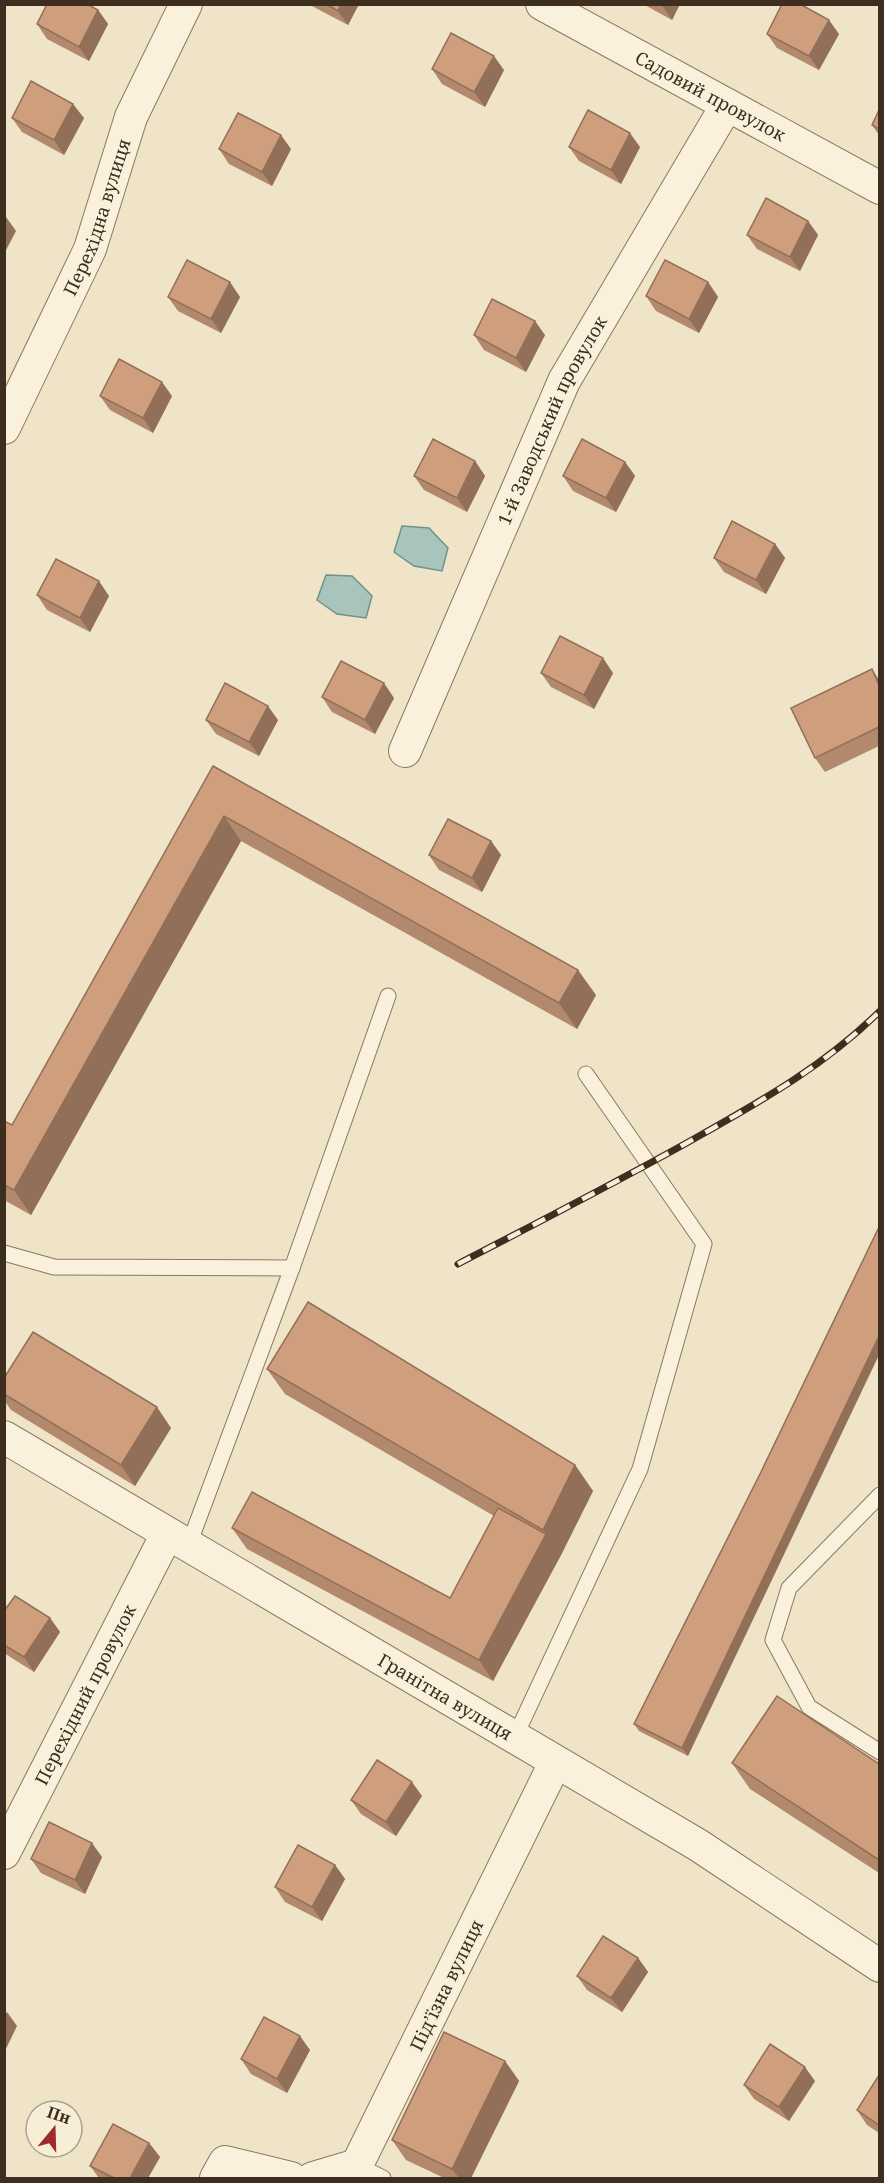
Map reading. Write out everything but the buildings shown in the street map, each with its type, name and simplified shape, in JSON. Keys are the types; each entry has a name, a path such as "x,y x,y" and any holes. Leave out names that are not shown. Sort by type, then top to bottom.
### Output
{"street":[{"name":"Перехідна вулиця","path":"4,428 90,249 131,117 186,4"},
{"name":"Садовий провулок","path":"542,4 879,188"},
{"name":"1-й Заводський провулок","path":"405,751 564,381 727,105"},
{"name":"Гранітна вулиця","path":"4,1437 177,1541 698,1845 879,1966"},
{"name":"Перехідний провулок","path":"4,1853 177,1541"},
{"name":"Підʼїзна вулиця","path":"313,2178 370,2172 555,1762"},
{"path":"216,2178 225,2162 291,2178"}],"lane":[{"path":"177,1541 292,1268 388,996"},
{"path":"514,1739 640,1469 704,1244 586,1074"},
{"path":"4,1253 54,1267 292,1268"},
{"path":"879,1495 789,1588 773,1640 809,1707 879,1752"}],"water":[{"path":"402,526 429,528 448,548 442,571 414,566 394,552"},
{"path":"326,575 352,576 372,596 366,618 337,614 317,600"}],"railway":[{"path":"458,1264 634,1172 767,1097 814,1066 880,1011"}]}
